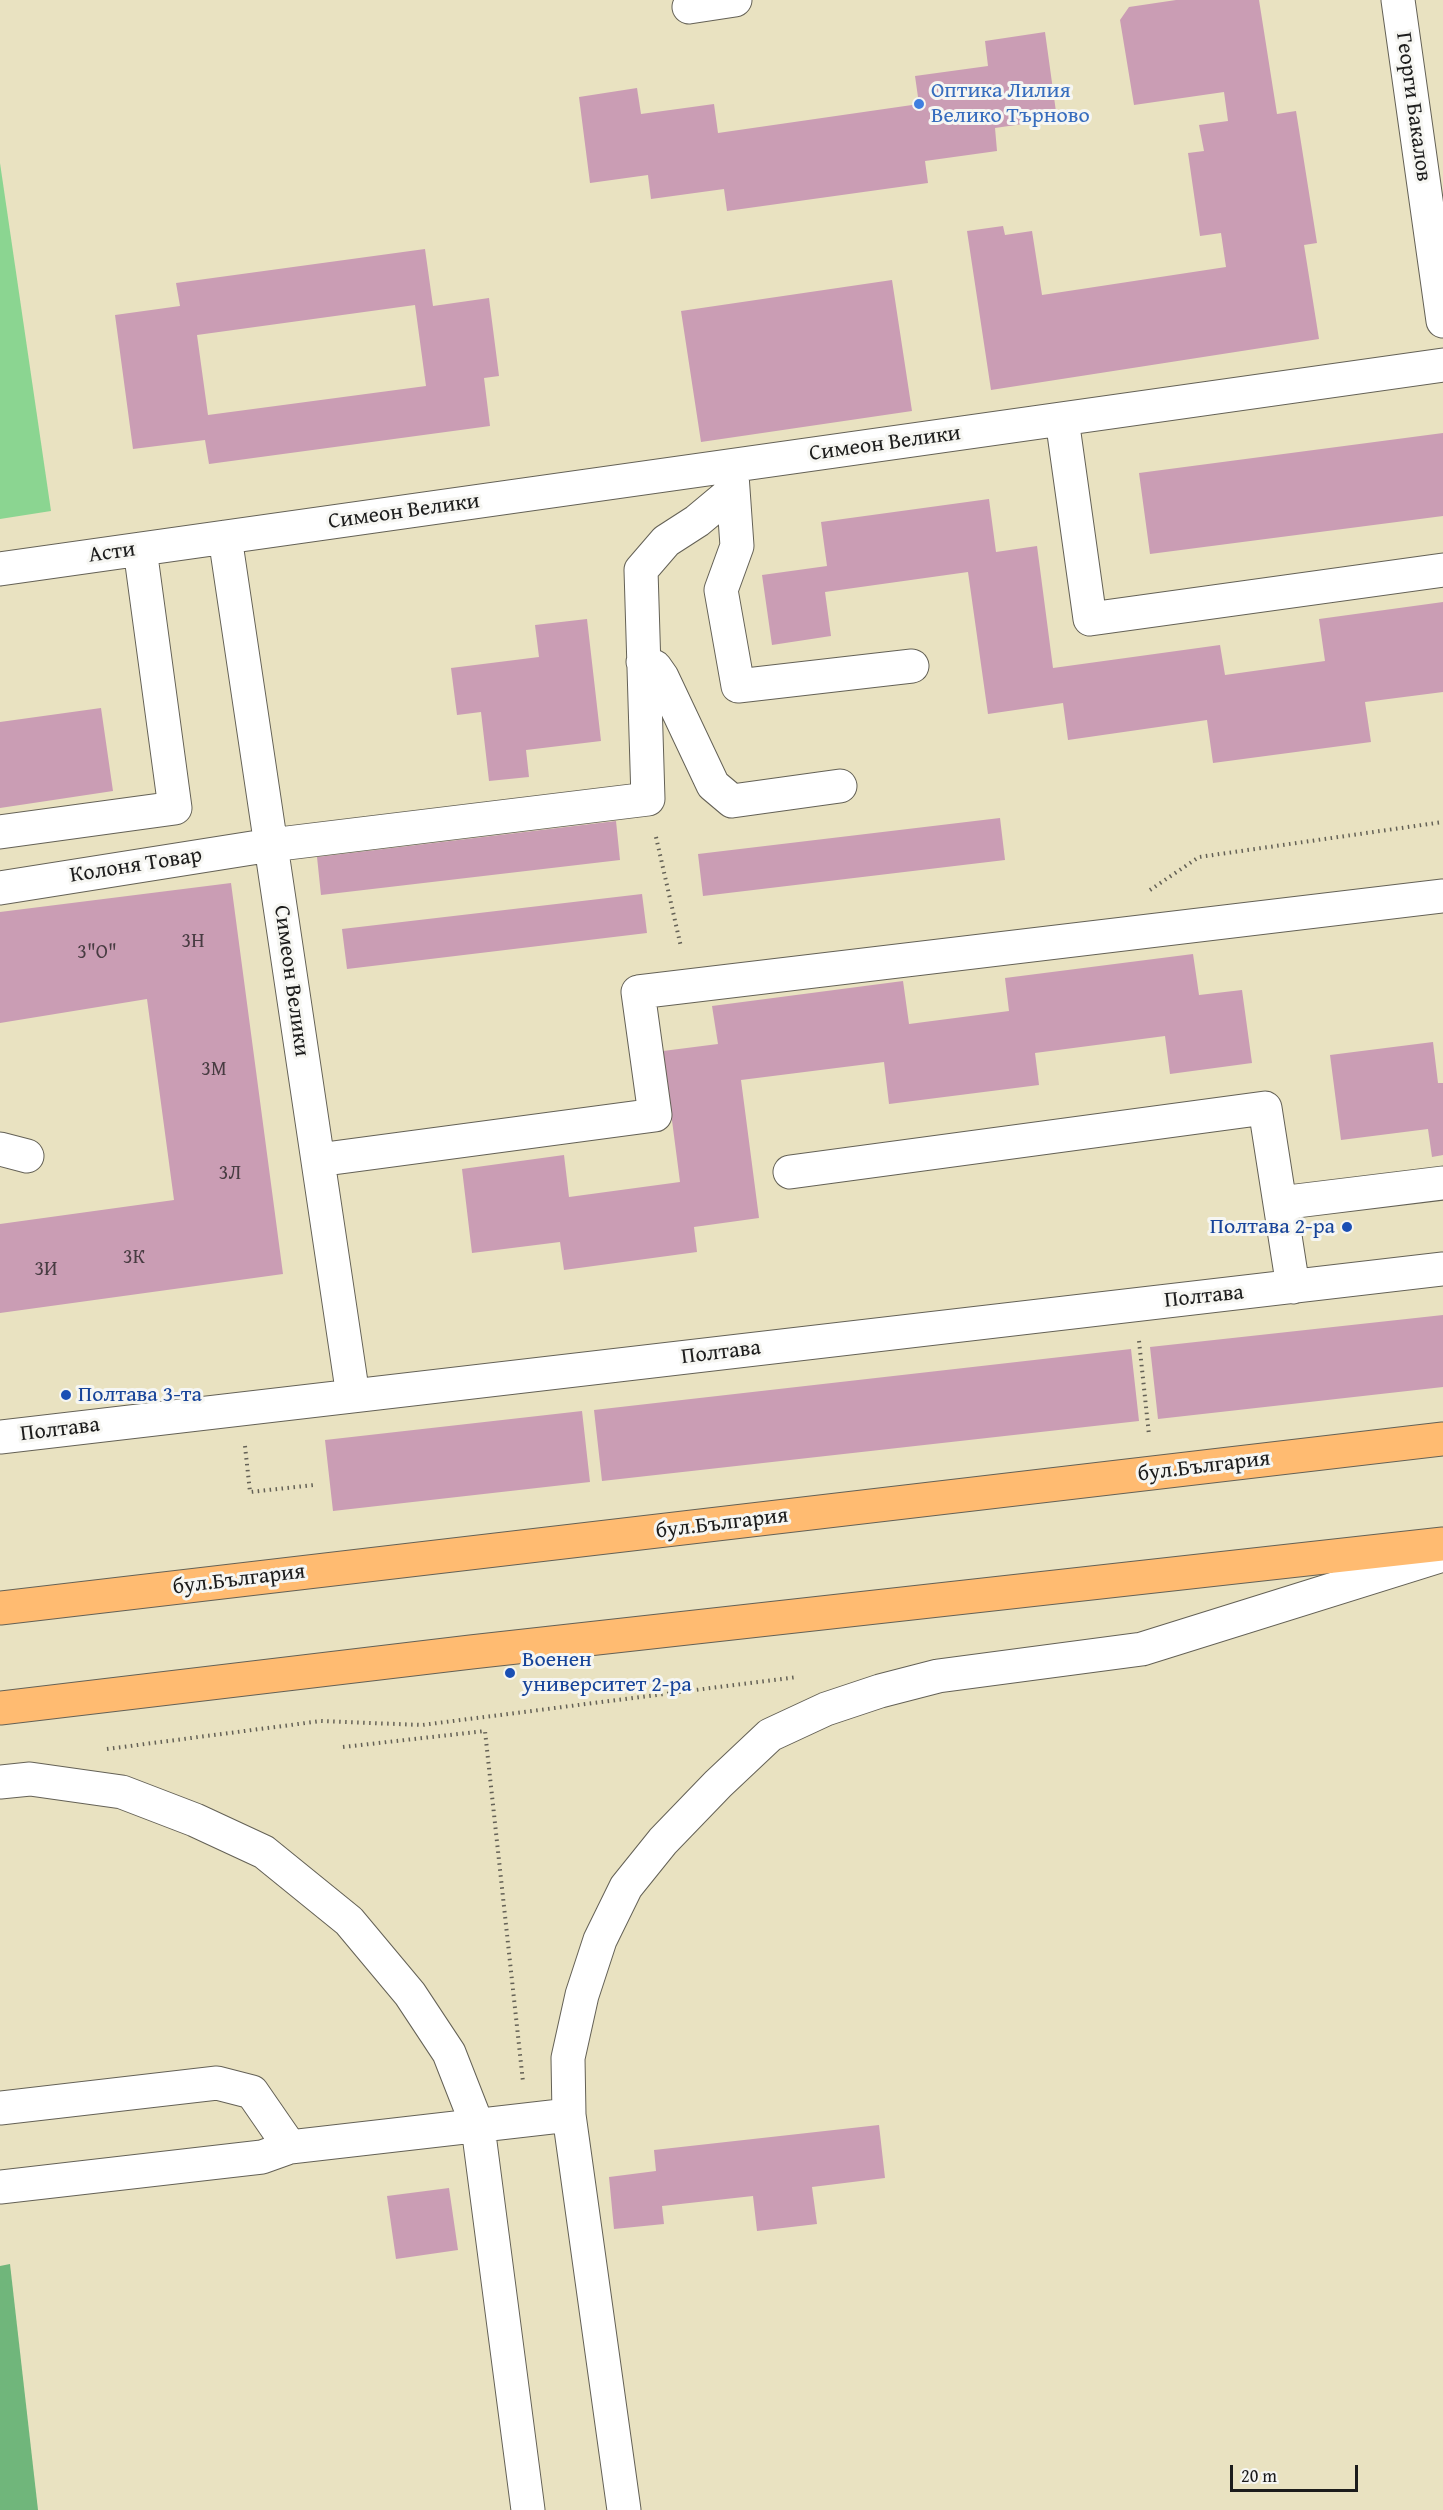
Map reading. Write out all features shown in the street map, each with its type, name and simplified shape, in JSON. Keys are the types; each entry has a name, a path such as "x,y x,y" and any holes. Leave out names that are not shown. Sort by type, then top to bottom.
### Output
{"main road":[{"name":"бул.България","path":"0,1608 1443,1439"},
{"path":"0,1708 471,1652 1443,1544"}],"street":[{"path":"689,7 735,0"},
{"name":"Георги Бакалов","path":"1398,0 1443,321"},
{"name":"Симеон Велики","path":"353,1396 225,537 732,478 1062,419 1443,364"},
{"path":"1062,419 1090,619 1443,570"},
{"path":"648,799 641,570 666,541 697,521 732,478"},
{"path":"732,478 737,546 720,590 738,686 912,666"},
{"name":"Асти","path":"0,569 225,537"},
{"path":"0,832 175,808 140,549"},
{"path":"643,662 655,667 662,677 712,785 732,801 840,786"},
{"name":"Колоня Товар","path":"0,888 271,844 648,799"},
{"path":"318,1160 654,1115 638,992 1443,896"},
{"path":"790,1172 1265,1108 1293,1287"},
{"path":"1280,1203 1443,1183"},
{"name":"Полтава","path":"0,1437 1443,1269"},
{"path":"624,2510 569,2115 568,2058 582,1995 600,1940 626,1887 663,1841 770,1735 826,1709 880,1691 938,1676 1142,1649 1443,1555"},
{"path":"0,1782 30,1779 122,1792 195,1820 264,1852 349,1921 410,1994 449,2053 478,2127 528,2510"},
{"path":"0,2108 217,2083 252,2092 290,2147"},
{"path":"0,2187 262,2157 290,2147 569,2115"}],"path":[{"path":"648,799 690,986"},
{"path":"1142,896 1199,857 1443,822"},
{"path":"1135,1305 1153,1473"},
{"path":"240,1409 250,1492 314,1485"},
{"path":"95,1750 321,1721 422,1725 809,1676"},
{"path":"343,1747 485,1731 527,2121"}],"green space":[{"path":"0,163 51,511 0,519"},
{"path":"10,2264 38,2510 0,2510 0,2266"}],"building":[{"path":"1176,0 1259,0 1277,114 1296,111 1317,243 1304,245 1319,339 991,390 967,231 1003,226 1005,235 1032,231 1042,295 1226,267 1221,233 1200,236 1188,153 1204,151 1199,125 1228,121 1224,92 1134,105 1120,20 1129,7"},
{"path":"1045,32 1057,119 995,128 997,151 925,161 928,183 727,211 724,189 651,199 648,175 590,183 579,97 637,88 641,114 714,104 718,133 919,104 915,76 988,66 985,41"},
{"path":"425,249 433,306 489,298 499,376 484,378 490,426 209,464 205,440 133,449 115,315 180,306 176,283","holes":["415,305 426,386 208,415 197,335"]},
{"path":"892,280 912,411 701,442 681,311"},
{"path":"1443,433 1443,516 1150,554 1139,473"},
{"path":"989,499 996,552 1037,546 1053,668 1220,645 1225,675 1325,661 1319,619 1443,602 1443,692 1365,702 1371,742 1213,763 1207,720 1068,740 1063,703 988,714 968,572 825,592 831,636 772,645 762,575 827,566 821,522"},
{"path":"587,619 601,741 526,750 529,777 489,781 481,712 457,715 451,668 539,657 535,625"},
{"path":"101,708 113,791 0,808 0,722"},
{"path":"1000,818 1005,860 703,896 698,854"},
{"path":"616,821 620,860 321,895 317,857"},
{"path":"231,883 283,1274 0,1313 0,1224 174,1200 147,999 0,1023 0,912"},
{"path":"642,894 647,933 347,969 342,929"},
{"path":"1193,954 1199,995 1242,990 1252,1063 1170,1074 1165,1036 1035,1053 1039,1085 889,1104 884,1062 741,1080 759,1218 694,1227 697,1252 564,1270 560,1242 472,1253 462,1169 564,1155 569,1197 680,1182 663,1051 718,1044 712,1006 903,981 909,1024 1009,1011 1005,978"},
{"path":"1433,1042 1438,1083 1443,1083 1443,1155 1432,1157 1428,1129 1341,1140 1330,1055"},
{"path":"1443,1315 1443,1387 1158,1419 1150,1347"},
{"path":"1131,1349 1139,1421 602,1481 594,1410"},
{"path":"582,1411 590,1482 333,1511 325,1440"},
{"path":"879,2125 885,2178 812,2187 817,2224 757,2231 753,2196 662,2206 664,2224 614,2229 609,2177 656,2171 654,2150"},
{"path":"449,2188 458,2250 396,2259 387,2196"}],"place":[{"name":"Оптика Лилия Велико Търново","path":"919,104"},
{"name":"Полтава 2-ра","path":"1347,1227"},
{"name":"Полтава 3-та","path":"66,1395"},
{"name":"Военен университет 2-ра","path":"510,1673"}]}
